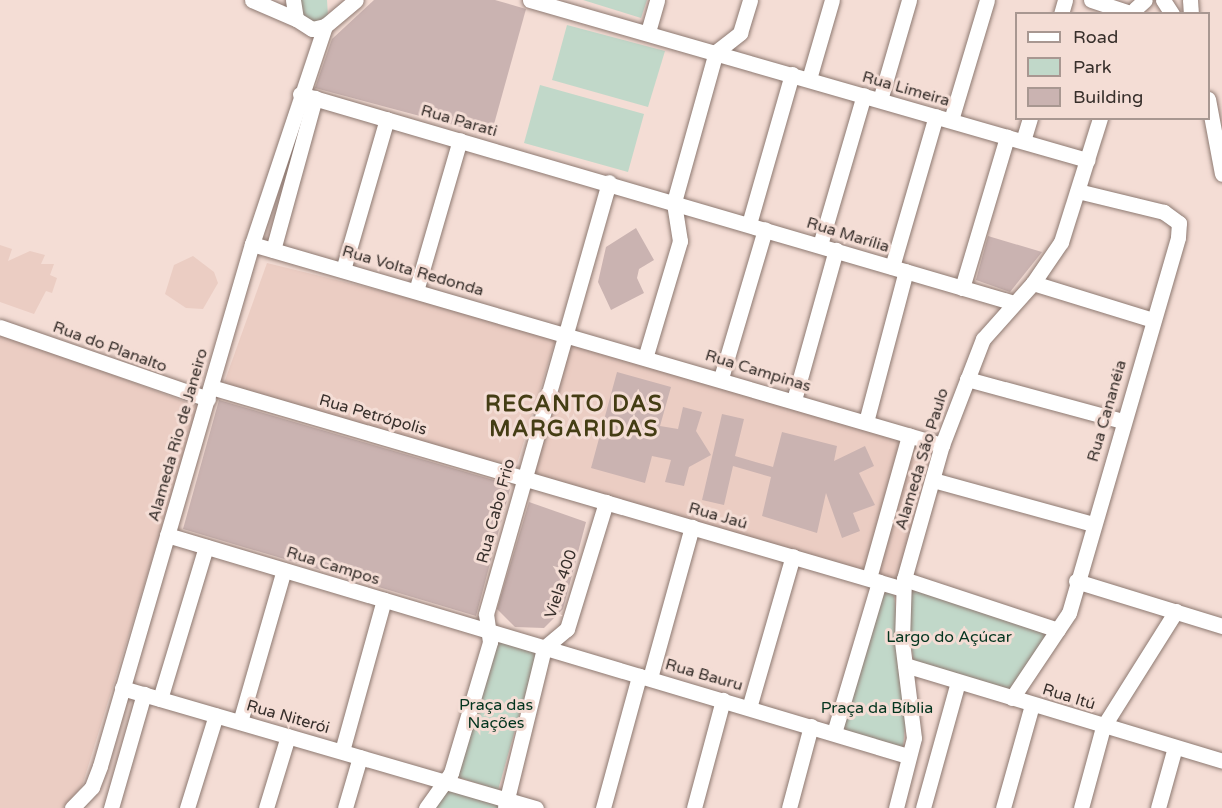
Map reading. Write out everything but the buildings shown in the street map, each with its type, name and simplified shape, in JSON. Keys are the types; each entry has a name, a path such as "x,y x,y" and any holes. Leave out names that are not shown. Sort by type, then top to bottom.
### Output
{"street":[{"path":"258,2 280,0"},
{"path":"293,0 310,66"},
{"name":"Alameda Rio de Janeiro","path":"72,808 92,787 210,393 252,244 308,96 310,66 329,21 334,0"},
{"path":"258,2 312,29 329,21 356,0"},
{"name":"Rua Limeira","path":"530,0 648,32 1087,160"},
{"path":"648,32 657,0"},
{"path":"646,355 680,242 674,201 716,52 740,33 750,0"},
{"path":"809,79 832,0"},
{"path":"880,100 909,0"},
{"path":"866,422 899,269 943,118 987,0"},
{"path":"1091,0 1137,7"},
{"path":"749,224 792,74"},
{"path":"820,245 864,95"},
{"path":"273,250 308,96"},
{"name":"Rua Parati","path":"308,96 674,201"},
{"path":"1210,105 1222,174"},
{"path":"343,270 387,119"},
{"path":"1023,141 1029,120"},
{"name":"Alameda São Paulo","path":"896,808 914,738 914,706 905,665 903,584 942,445 983,339 1011,302 1033,283 1061,242 1099,120"},
{"path":"962,288 1007,137"},
{"path":"417,291 460,140"},
{"name":"Rua Cabo Frio","path":"426,808 451,773 489,630 486,614 564,332 609,182"},
{"name":"Rua Cananéia","path":"1012,698 1070,613 1076,581 1153,320 1179,223 1164,212 1078,191"},
{"name":"Rua Marília","path":"674,201 1011,302"},
{"path":"721,378 765,229"},
{"name":"Rua Volta Redonda","path":"252,244 564,332"},
{"path":"794,400 836,250"},
{"path":"1033,283 1153,320"},
{"name":"Rua do Planalto","path":"0,327 210,393"},
{"name":"Rua Campinas","path":"564,332 942,445"},
{"path":"967,379 1123,421"},
{"name":"Rua Petrópolis","path":"210,393 524,478"},
{"path":"834,733 909,436"},
{"name":"Rua Jaú","path":"524,478 874,580 903,584 1058,630"},
{"path":"933,480 1093,524"},
{"name":"Viela 400","path":"544,648 567,629 606,502"},
{"path":"603,808 692,527"},
{"name":"Rua Campos","path":"167,535 489,630"},
{"path":"160,699 206,547"},
{"path":"749,708 793,556"},
{"path":"240,722 284,570"},
{"path":"1076,581 1222,626"},
{"path":"342,752 384,600"},
{"path":"1081,808 1103,727 1176,612"},
{"name":"Rua Bauru","path":"489,630 908,756"},
{"path":"505,804 544,648"},
{"name":"Rua Itú","path":"905,665 1103,727 1222,761"},
{"path":"923,808 958,682"},
{"name":"Rua Niterói","path":"123,688 360,757 505,804 536,808"},
{"path":"111,808 144,694"},
{"path":"694,808 723,700"},
{"path":"1003,808 1032,705"},
{"path":"187,808 216,715"},
{"path":"789,808 811,726"},
{"path":"266,808 288,736"},
{"path":"1158,808 1175,747"},
{"path":"345,808 360,757"}],"shaded area":[{"path":"0,245 12,249 8,261 30,251 45,255 41,264 54,264 50,275 57,278 52,293 46,291 34,314 0,302"},
{"path":"193,256 214,272 218,283 203,309 186,308 165,294 174,265"},
{"path":"267,263 557,334 515,470 223,386"},
{"path":"0,333 199,407 82,786 63,808 0,808"},
{"path":"569,339 937,447 896,583 529,472"}],"green space":[{"path":"300,0 327,0 328,16 320,23 305,21"},
{"path":"583,0 647,0 641,18"},
{"path":"567,25 665,51 648,107 552,80"},
{"path":"540,85 644,114 628,172 524,143"},
{"name":"Praça da Bíblia","path":"880,588 894,595 907,707 903,747 840,729"},
{"name":"Largo do Açúcar","path":"911,588 1051,633 1007,692 914,662 908,625"},
{"name":"Praça das Nações","path":"495,639 537,653 498,790 455,776"},
{"path":"447,787 500,801 500,808 427,808"}],"district":[{"name":"RECANTO DAS MARGARIDAS","path":"574,416"}]}
